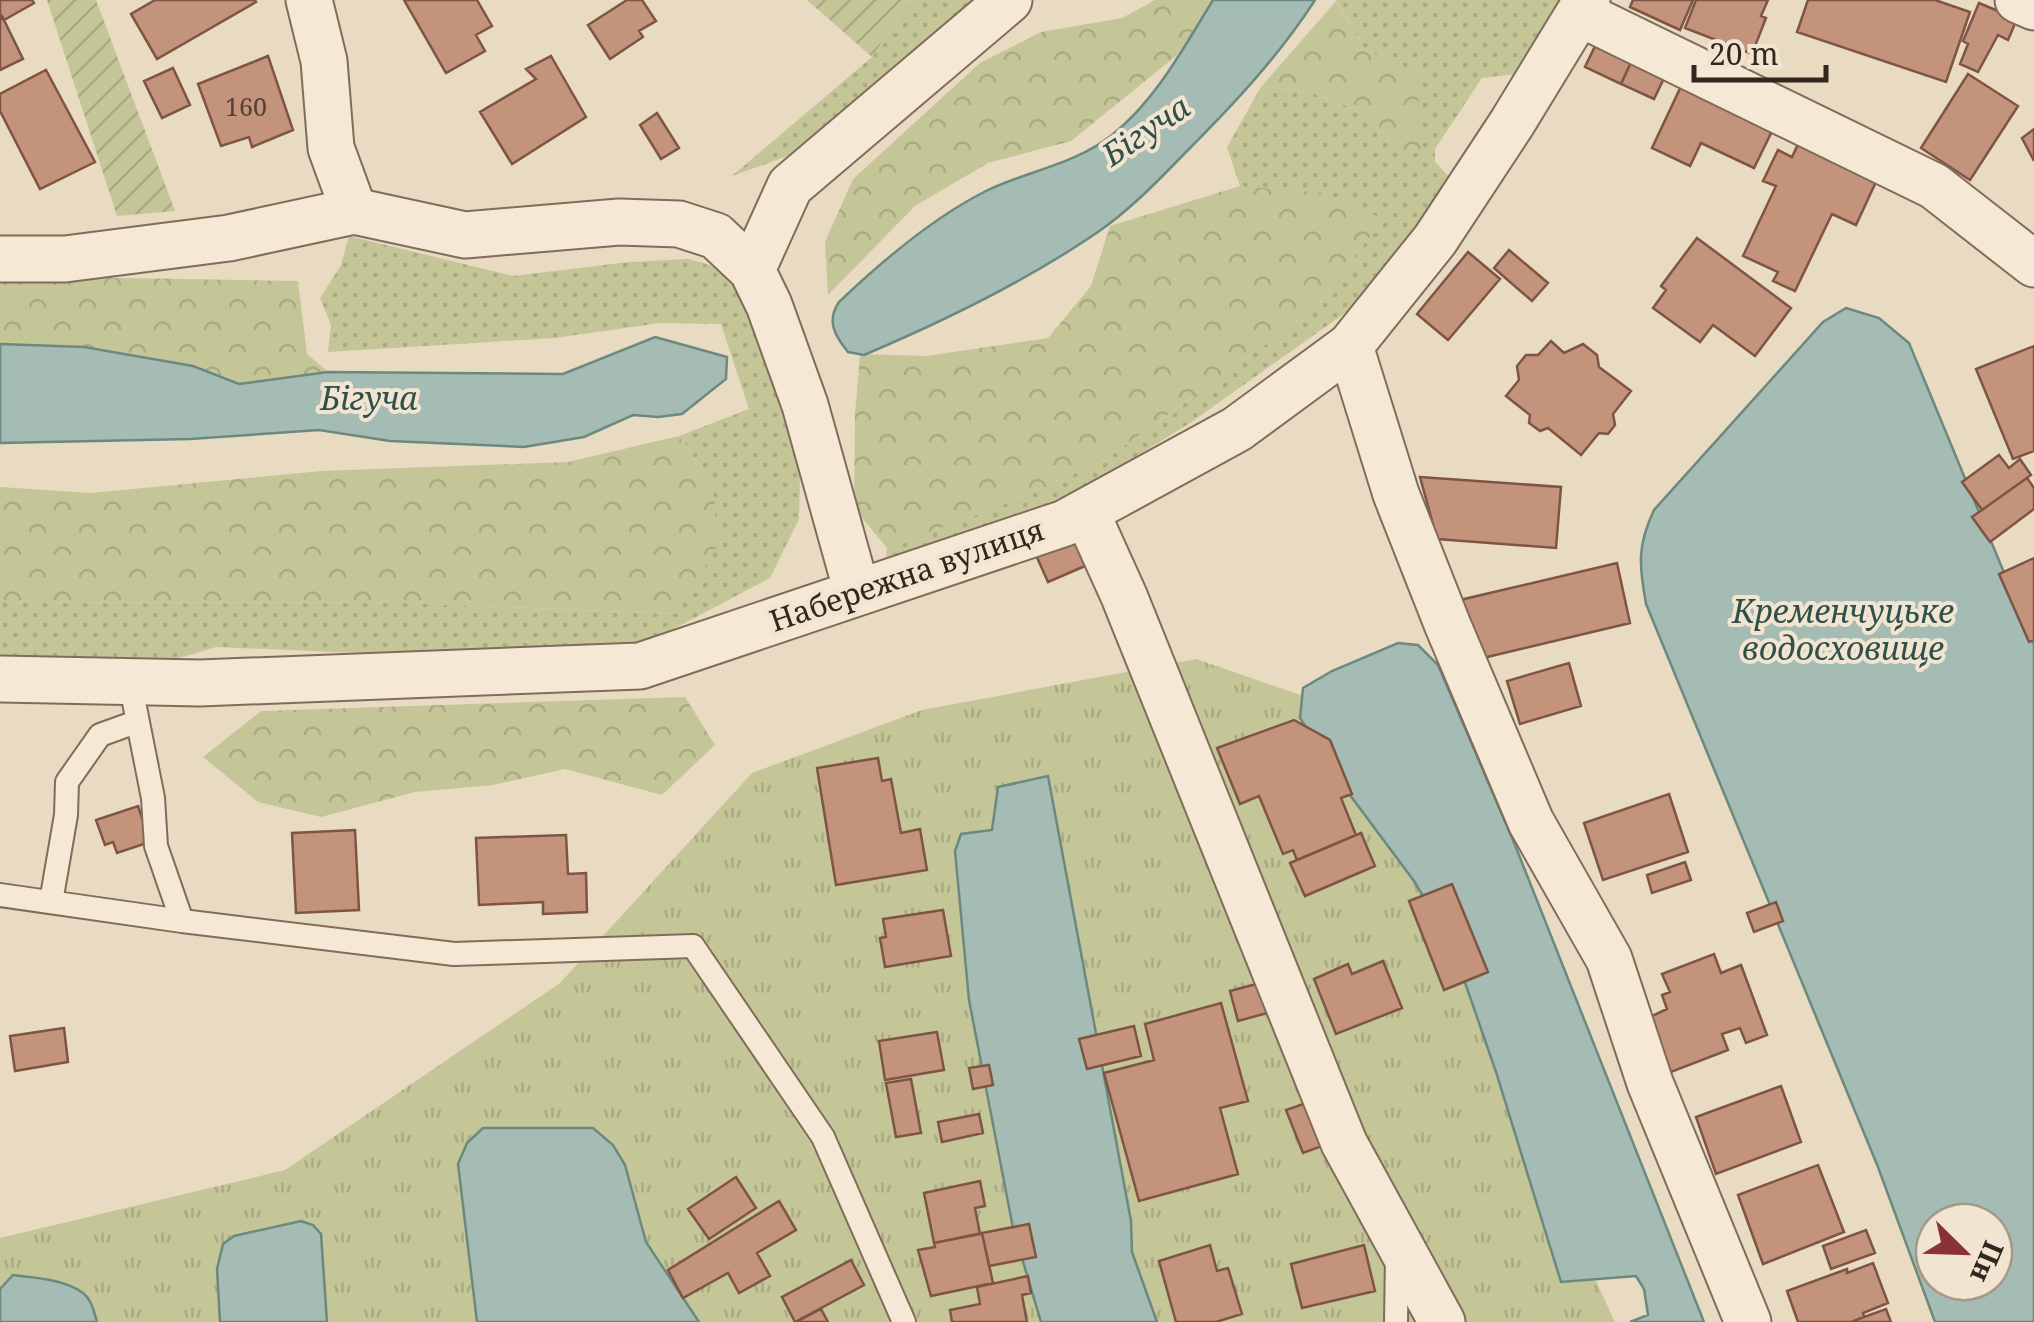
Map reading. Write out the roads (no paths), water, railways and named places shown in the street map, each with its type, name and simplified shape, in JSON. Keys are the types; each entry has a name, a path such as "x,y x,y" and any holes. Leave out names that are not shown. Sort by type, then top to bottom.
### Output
{"street":[{"path":"308,0 324,61 331,148 354,211"},
{"path":"761,287 790,186 1009,0"},
{"path":"2018,0 2034,7"},
{"path":"1584,7 1934,186 2034,264"},
{"name":"Набережна вулиця","path":"0,678 133,702 200,684 640,666 1064,523 1237,429 1350,346 1434,240 1584,7"},
{"path":"0,259 65,259 229,238 354,211 465,235 620,222 679,224 716,236 761,287 804,406 858,592"},
{"path":"1350,346 1396,494 1448,626 1530,822 1609,959 1650,1083 1748,1322"},
{"path":"1086,512 1124,596 1344,1143 1442,1322"}],"lane":[{"path":"50,902 66,816 67,782 100,735 133,702"},
{"path":"133,702 153,798 156,846 182,921"},
{"path":"0,895 454,954 693,946 823,1137 904,1322"},
{"path":"1396,1322 1397,1242"}],"water":[{"name":"Бігуча","path":"1213,0 1315,0 1238,98 1154,185 1108,225 1040,269 953,315 864,355 848,352 834,328 833,316 839,302 908,241 946,214 986,191 1083,153 1112,135 1156,89"},
{"name":"Кременчуцьке водосховище","path":"1846,308 1879,318 1909,343 2034,645 2034,1322 1935,1322 1928,1302 2014,1302 2014,1202 1914,1202 1914,1265 1878,1167 1646,604 1641,556 1654,510 1823,322"},
{"name":"Бігуча","path":"655,337 727,357 726,379 682,414 633,415 584,437 524,447 390,441 319,430 190,439 0,443 0,344 84,347 193,366 239,384 328,372 563,374"},
{"path":"1398,643 1418,645 1438,665 1515,845 1704,1322 1630,1322 1648,1315 1644,1289 1636,1276 1561,1282 1452,945 1414,881 1347,791 1300,718 1303,688"},
{"path":"1048,776 1131,1221 1132,1252 1157,1322 1041,1322 1013,1228 969,1000 955,851 961,834 992,830 998,787"},
{"path":"483,1128 593,1128 613,1145 625,1165 646,1242 699,1322 477,1322 458,1164 467,1143"},
{"path":"301,1221 313,1225 321,1234 327,1322 220,1322 217,1269 223,1244 234,1236"},
{"path":"13,1275 76,1289 89,1299 97,1322 0,1322 0,1289"}]}
